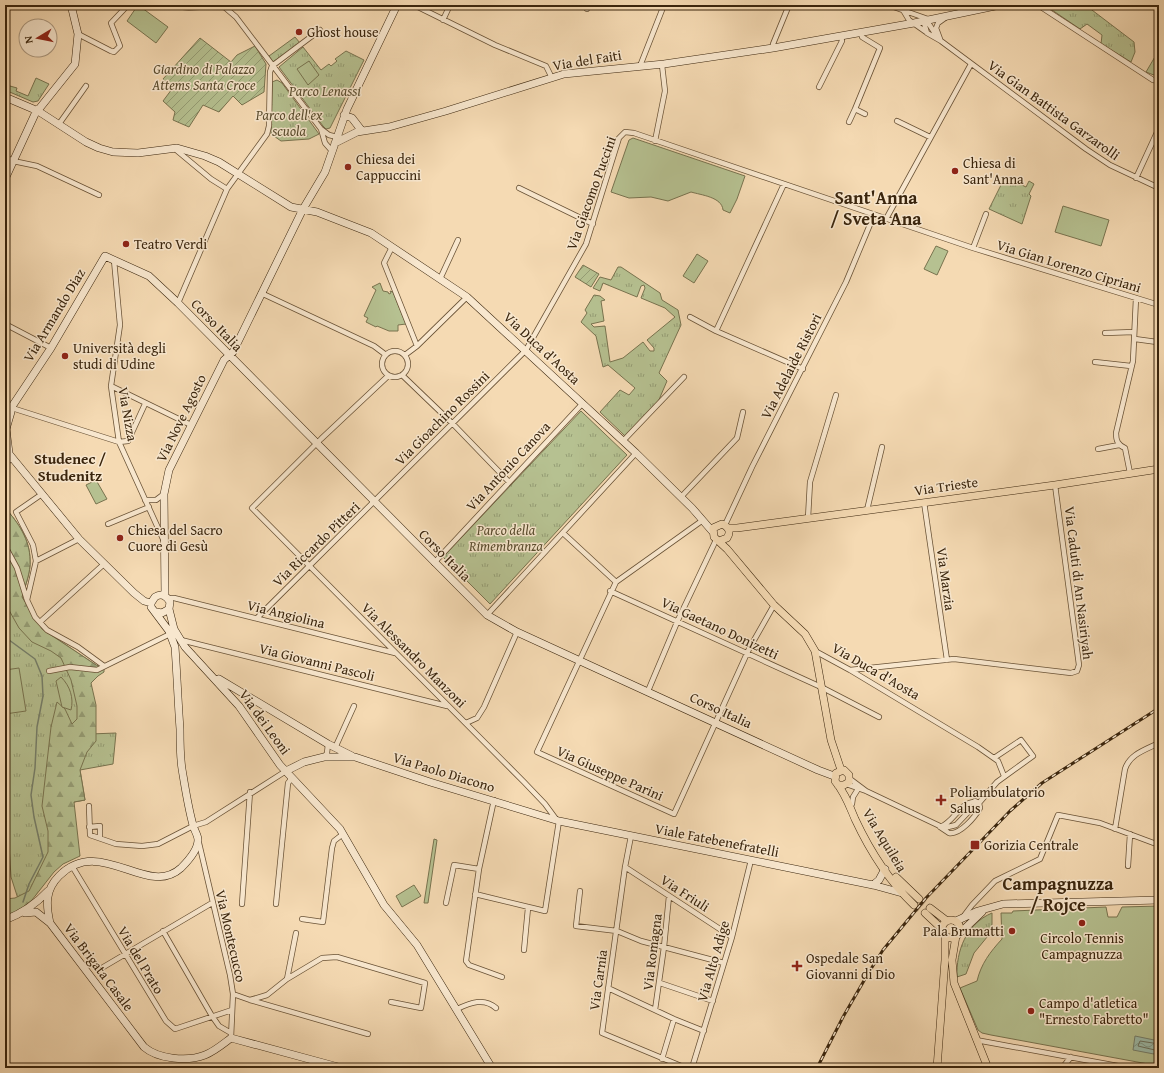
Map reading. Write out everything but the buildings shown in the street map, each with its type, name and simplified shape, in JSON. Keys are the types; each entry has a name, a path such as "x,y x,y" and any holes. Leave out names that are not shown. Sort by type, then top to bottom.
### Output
{"main road":[{"path":"5,179 38,111 75,64 78,34 71,5"},
{"name":"Via Nove Agosto","path":"164,540 164,494 169,470 190,425 224,360 233,352 303,209 325,172 344,116 397,5"},
{"name":"Via del Faiti","path":"360,131 389,127 552,78 577,72 662,64 773,48 912,24 1000,5"},
{"path":"5,97 38,111 86,142 106,150 138,153 174,148"},
{"path":"344,116 352,118 360,131"},
{"path":"335,141 360,131"},
{"path":"335,141 360,131"},
{"name":"Via Duca d'Aosta","path":"174,148 206,156 291,207 317,212 371,233 467,297 583,403 714,528 720,540 727,549 774,605 805,634 815,651"},
{"name":"Corso Italia","path":"105,256 149,276 178,303 487,615 517,632 716,722 811,767 837,773"},
{"name":"Via Armando Diaz","path":"12,408 51,348 105,256"},
{"path":"5,404 12,408"},
{"path":"5,417 12,408"},
{"path":"5,920 23,913 36,904 48,891 57,877 72,866 85,861 101,861 152,877 167,875 181,869 196,850 198,839 193,826 182,767 175,647 169,633 149,601 104,564 79,539 9,454 6,430 12,408"},
{"name":"Via Trieste","path":"727,528 737,528 1055,485 1159,469"},
{"name":"Via Duca d'Aosta","path":"692,508 702,520 714,528"},
{"path":"714,528 727,528"},
{"path":"720,540 727,528"},
{"path":"164,540 169,633"},
{"path":"149,601 158,595 167,600"},
{"path":"156,612 167,600"},
{"name":"Via dei Leoni","path":"167,600 171,621 179,639 230,694 286,771 326,813 343,834 384,905 417,945 492,1068"},
{"path":"175,647 185,647"},
{"name":"Via Aquileia","path":"815,651 837,773 835,781 861,831 885,869 902,894 916,902 884,862 863,828 852,804 848,781"},
{"path":"213,675 328,744 355,757"},
{"name":"Via Paolo Diacono","path":"286,771 304,762 324,757 355,757 430,782 557,820"},
{"path":"837,773 847,772 848,781 838,785"},
{"name":"Viale Fatebenefratelli","path":"557,820 873,885 902,894"},
{"path":"873,885 879,880 885,869"},
{"name":"Via Brigata Casale","path":"48,891 47,906 50,923 148,1051 165,1058 195,1058 214,1051 231,1035"},
{"path":"937,1068 946,960 945,936 942,928 928,911 946,921 956,921 987,908 1003,904 1159,900"},
{"path":"945,936 951,938 958,934 987,908"},
{"path":"23,913 36,912 50,923"},
{"path":"942,928 946,921"},
{"path":"956,921 960,926 952,960 954,983 988,1068"},
{"path":"231,1035 342,1068"}],"street":[{"path":"78,34 114,52 120,46 111,23 128,5"},
{"path":"171,5 182,8 197,8 210,5"},
{"path":"222,5 236,17 321,129 335,141"},
{"path":"414,5 495,45 546,66 552,78"},
{"path":"443,20 450,5"},
{"path":"640,66 664,5"},
{"path":"773,48 772,44 789,5"},
{"path":"888,5 929,20"},
{"path":"1042,5 1153,80 1159,82"},
{"name":"Via Gian Battista Garzarolli","path":"903,10 912,24 941,41 1086,149 1110,165 1159,188"},
{"path":"912,24 915,17 913,13"},
{"path":"941,41 936,34 936,28 938,23 947,17"},
{"path":"927,32 924,23 929,20"},
{"name":"Via Gian Battista Garzarolli","path":"929,20 941,41"},
{"path":"178,303 227,189 267,134 269,126 270,72 272,66 320,30"},
{"path":"849,122 880,48 862,38 861,33"},
{"path":"819,88 842,41 841,36"},
{"path":"655,141 664,91 662,64"},
{"path":"886,219 971,64"},
{"path":"59,124 86,86"},
{"path":"855,109 865,114"},
{"path":"897,121 930,137"},
{"path":"1136,178 1159,128"},
{"path":"321,129 325,143 335,141"},
{"name":"Via Giacomo Puccini","path":"526,350 581,256 619,138 625,132 634,133 655,141"},
{"name":"Via Gian Lorenzo Cipriani","path":"655,141 973,248 1159,305"},
{"path":"174,148 210,179 227,189"},
{"path":"5,157 13,161 37,166 99,195"},
{"path":"716,331 784,184"},
{"path":"519,188 592,224"},
{"name":"Via Gian Lorenzo Cipriani","path":"973,248 986,214"},
{"name":"Via Adelaide Ristori","path":"727,528 752,467 846,282 874,215"},
{"path":"440,279 458,240"},
{"path":"392,247 384,263 417,346"},
{"name":"Via Nizza","path":"114,260 120,325 110,386 119,442 164,540"},
{"path":"261,293 374,346 386,355"},
{"path":"405,356 467,297"},
{"path":"1130,473 1125,448 1119,445 1116,439 1116,433 1132,366 1135,338 1136,298"},
{"path":"690,317 716,331 803,369"},
{"path":"5,324 51,348"},
{"path":"1104,333 1134,332"},
{"path":"1135,338 1156,342"},
{"name":"Via Gioachino Rossini","path":"374,502 526,350"},
{"path":"394,351 405,356 408,363 407,369 402,376 394,378 388,376 382,365 386,355 394,351"},
{"path":"1096,362 1132,366"},
{"path":"316,443 388,376"},
{"path":"402,376 453,424 509,482"},
{"path":"623,441 684,377"},
{"path":"110,386 190,425"},
{"path":"808,518 810,482 836,395"},
{"name":"Via Antonio Canova","path":"434,563 583,403"},
{"path":"12,408 119,442 128,441 146,404"},
{"path":"681,497 737,438 743,412"},
{"name":"Via Alessandro Manzoni","path":"316,443 252,508 535,793 557,820"},
{"path":"1098,449 1119,445"},
{"path":"867,510 882,447"},
{"path":"5,464 9,454"},
{"path":"487,615 636,454"},
{"name":"Via Caduti di An Nasiriyah","path":"850,670 947,660 961,660 1071,673 1077,671 1079,665 1055,485"},
{"path":"26,600 36,561 33,545 16,512 42,494"},
{"path":"145,500 156,500 164,494"},
{"name":"Via Riccardo Pitteri","path":"257,618 374,502"},
{"name":"Via Marzia","path":"924,502 947,660"},
{"path":"108,524 149,508"},
{"path":"580,660 610,591 616,582 702,520"},
{"path":"563,533 616,582"},
{"path":"36,561 79,539"},
{"path":"648,691 678,620 720,540"},
{"path":"5,546 17,568 26,600 34,617 47,630 78,647 104,666"},
{"path":"40,622 104,564"},
{"name":"Via Gaetano Donizetti","path":"610,591 747,652 821,687 879,717"},
{"name":"Via Angiolina","path":"167,600 257,618 395,653"},
{"path":"716,722 747,652 774,605"},
{"path":"466,723 477,718 484,707 517,632"},
{"path":"48,671 70,667 97,670 169,633"},
{"name":"Via Giovanni Pascoli","path":"179,639 449,707"},
{"name":"Via Duca d'Aosta","path":"815,651 850,670 994,758"},
{"name":"Via Giuseppe Parini","path":"580,660 537,752 674,814 716,722"},
{"path":"230,694 240,691"},
{"path":"335,748 354,706"},
{"path":"848,781 940,827 947,828 956,825 1004,776 1034,756 1021,740 994,758 1002,768 1004,776"},
{"path":"1115,829 1127,762 1132,757 1159,743"},
{"path":"324,757 327,753 328,744"},
{"name":"Via Paolo Diacono","path":"100,838 116,844 142,846 158,844 193,826 206,822 250,792 286,771"},
{"path":"276,904 288,783 292,778"},
{"path":"848,781 858,789 866,791"},
{"path":"852,804 853,797 858,789"},
{"path":"242,904 250,792"},
{"path":"494,800 479,869 466,961 469,965 502,977"},
{"path":"940,827 948,822 965,804 977,802"},
{"path":"88,806 89,827 90,834 100,838 100,826 89,827"},
{"path":"963,917 972,905 995,881 1040,859 1058,815 1100,823 1159,845"},
{"path":"475,894 542,912 546,910 557,820"},
{"path":"302,919 323,922 332,848 334,841 343,834"},
{"path":"1128,866 1131,834"},
{"name":"Via Carnia","path":"631,836 625,867 602,1033 662,1059"},
{"name":"Via Montecucco","path":"198,839 233,994 231,1035"},
{"name":"Via Alto Adige","path":"692,1068 732,937 751,860"},
{"path":"446,903 454,865 479,869"},
{"name":"Via del Prato","path":"72,866 166,1021 175,1029 212,1016"},
{"name":"Via Friuli","path":"625,867 732,937"},
{"name":"Via Carnia","path":"580,891 576,926 616,931"},
{"name":"Via Romagna","path":"655,1010 660,983 669,896"},
{"path":"100,969 212,903"},
{"path":"524,950 528,908"},
{"path":"163,931 212,1016 219,1026 231,1035"},
{"path":"616,931 641,942 724,963"},
{"path":"287,979 296,933"},
{"path":"250,1000 267,995 287,979 322,958 337,957 425,983 421,1008 391,1002"},
{"path":"660,983 713,1001"},
{"path":"608,988 674,1019 704,1031"},
{"path":"233,994 368,1034"},
{"path":"457,1009 477,1002 492,1004 496,1008"},
{"path":"212,1016 232,1010"},
{"path":"674,1019 662,1059 686,1068"},
{"path":"976,1040 1129,1068"},
{"path":"1062,1068 1071,1057"}],"green space":[{"path":"138,5 168,27 156,43 127,21"},
{"path":"1050,5 1089,5 1088,7 1134,42 1135,52 1131,62 1101,44 1102,35 1087,24 1080,29 1052,10"},
{"path":"295,37 300,43 273,62 269,56"},
{"name":"Giardino di Palazzo Attems Santa Croce","path":"200,38 231,62 237,55 255,46 266,64 264,92 242,105 233,96 219,112 203,105 189,127 173,120 175,112 163,101 172,89 163,79"},
{"name":"Parco Lenassi","path":"303,47 321,70 329,64 331,66 337,61 335,59 346,51 364,60 330,128 326,129 323,126 279,67"},
{"path":"1156,55 1159,56 1159,77 1146,72"},
{"path":"309,61 319,75 308,85 297,69"},
{"path":"36,78 49,84 38,101 33,102 5,90 5,86 9,88 10,86 17,88 16,91 28,96"},
{"name":"Parco dell'ex scuola","path":"277,80 282,83 319,134 309,139 281,141 271,134 272,82"},
{"path":"633,138 745,176 737,199 730,213 723,210 722,206 715,199 691,192 668,201 651,197 629,198 611,192 629,140"},
{"path":"1005,177 1026,187 1029,181 1034,184 1029,194 1031,196 1022,224 989,209"},
{"path":"1063,206 1109,220 1101,246 1055,232"},
{"path":"936,246 948,251 937,275 924,269"},
{"path":"697,254 708,261 694,283 683,276"},
{"path":"583,265 599,274 591,287 575,277"},
{"path":"618,267 621,267 660,293 662,300 678,310 681,325 659,373 667,381 658,402 625,436 600,412 620,390 629,395 635,388 608,365 603,367 596,336 581,322 587,313 585,310 594,295 600,296 605,300 601,301 604,321 591,324 594,327 605,326 610,362 623,358 643,342 650,351 654,351 654,348 647,340 675,317 665,308 641,298 645,288 644,285 641,286 637,297 603,283 600,291 593,288 600,277 611,280"},
{"path":"380,283 383,291 388,292 389,294 391,293 390,291 393,292 406,324 398,325 398,331 389,331 366,322 368,318 364,316 376,290 372,287"},
{"name":"Parco della Rimembranza","path":"581,411 627,455 490,604 443,557"},
{"path":"96,480 107,499 96,504 86,485"},
{"path":"5,508 26,538 28,545 30,569 22,597 42,629 96,665 89,667 90,734 116,733 113,764 80,770 85,800 74,802 53,870 20,905 11,877 5,781"},
{"path":"5,508 26,538 28,545 30,569 22,597 42,629 96,665 104,668 104,672 91,683 96,705 96,741 87,752 80,770 85,800 74,802 80,856 63,864 54,872 32,900 17,912 5,915 5,899 15,898 29,891 48,852 48,831 42,806 51,727 57,702 65,709 72,724 77,719 77,706 71,680 61,658 51,651 32,642 19,628 5,603 5,572 9,553 5,541"},
{"path":"19,668 26,711 5,714 5,670"},
{"path":"61,677 67,684 70,692 72,701 71,710 62,707 56,681"},
{"path":"434,839 437,840 428,903 424,903"},
{"path":"414,885 421,896 402,907 396,896"},
{"path":"1159,906 1159,1066 991,1035 982,1033 978,1030 960,988 977,981 986,958 1002,939 1001,913 1012,913 1013,911 1106,907 1108,917 1117,917 1122,907"},
{"path":"992,913 992,931 974,953 966,974 957,977 958,958 964,939 975,924"}],"water":[{"path":"1135,1036 1159,1041 1159,1055 1133,1050"}],"waterway":[{"path":"5,637 35,659 42,676 43,696 37,727 35,768 31,795 34,817 43,857 29,884 23,902"}],"tunnel":[{"path":"919,899 930,908"},
{"path":"914,905 925,913"}],"railway":[{"path":"817,1068 843,1017 883,950 926,898 1010,811 1042,783 1159,708"}],"place":[{"name":"Ghost house","path":"299,32"},
{"name":"Chiesa dei Cappuccini","path":"348,167"},
{"name":"Chiesa di Sant'Anna","path":"955,171"},
{"name":"Teatro Verdi","path":"126,244"},
{"name":"Università degli studi di Udine","path":"65,356"},
{"name":"Chiesa del Sacro Cuore di Gesù","path":"120,538"},
{"name":"Poliambulatorio Salus","path":"941,800"},
{"name":"Gorizia Centrale","path":"975,845"},
{"name":"Circolo Tennis Campagnuzza","path":"1082,923"},
{"name":"Pala Brumatti","path":"1012,931"},
{"name":"Ospedale San Giovanni di Dio","path":"797,966"},
{"name":"Campo d'atletica \"Ernesto Fabretto\"","path":"1031,1011"}],"district":[{"name":"Sant'Anna / Sveta Ana","path":"876,207"},
{"name":"Studenec / Studenitz","path":"70,466"},
{"name":"Campagnuzza / Rojce","path":"1058,893"}]}
